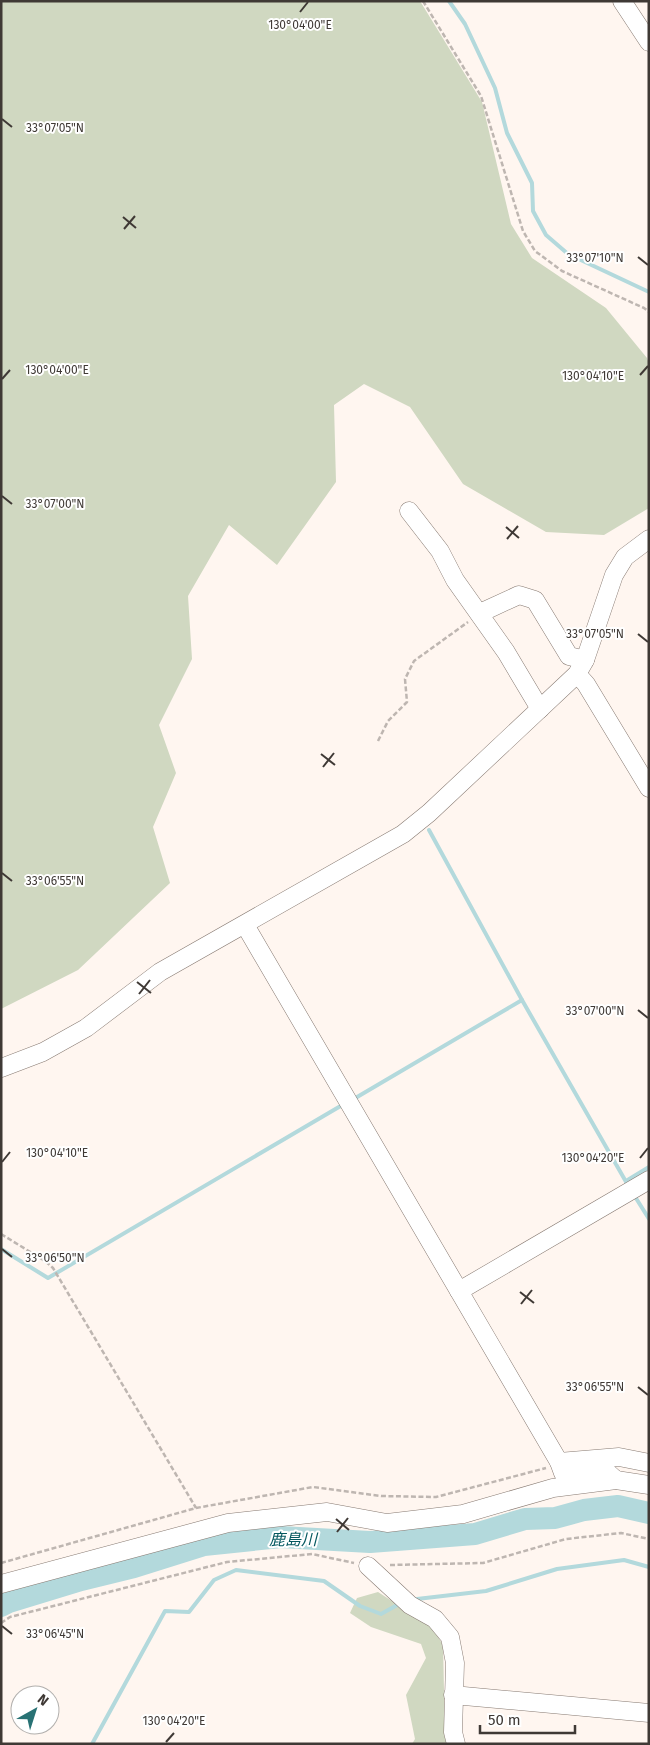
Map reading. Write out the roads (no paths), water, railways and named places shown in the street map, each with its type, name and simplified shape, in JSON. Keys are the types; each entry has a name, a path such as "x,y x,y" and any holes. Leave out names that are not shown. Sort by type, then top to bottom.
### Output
{"street":[{"path":"622,1 649,42"},
{"path":"409,511 440,551 455,580 506,652 540,709"},
{"path":"1,1068 43,1052 86,1028 160,972 403,834 429,813 540,709 581,667 614,575 625,557 649,539"},
{"path":"480,613 519,595 535,600 569,656 581,667 586,684 649,788"},
{"path":"245,925 564,1473 607,1472 616,1480"},
{"path":"459,1291 644,1183"},
{"path":"559,1462 620,1457 649,1463"},
{"path":"1,1584 228,1522 328,1512 387,1523 463,1514 553,1488 616,1480 649,1486"},
{"path":"368,1566 410,1604 435,1619 450,1637 455,1663 456,1683 453,1695 453,1732 456,1744"},
{"path":"453,1695 649,1713"}],"waterway":[{"path":"449,1 465,24 495,88 507,133 532,183 533,211 546,235 568,254 649,292"},
{"path":"429,830 522,1000"},
{"path":"352,1100 522,1000 629,1187"},
{"path":"1,1249 48,1278 344,1104"},
{"path":"626,1181 649,1167"},
{"path":"634,1195 649,1219"},
{"name":"鹿島川","path":"1,1606 81,1580 134,1567 204,1545 281,1537 370,1542 475,1534 525,1519 555,1518 584,1510 618,1506 649,1513"},
{"path":"417,1599 486,1591 557,1569 624,1560 649,1567"},
{"path":"92,1744 165,1611 189,1612 214,1580 236,1570 324,1581 360,1606 381,1614 399,1604"}]}
